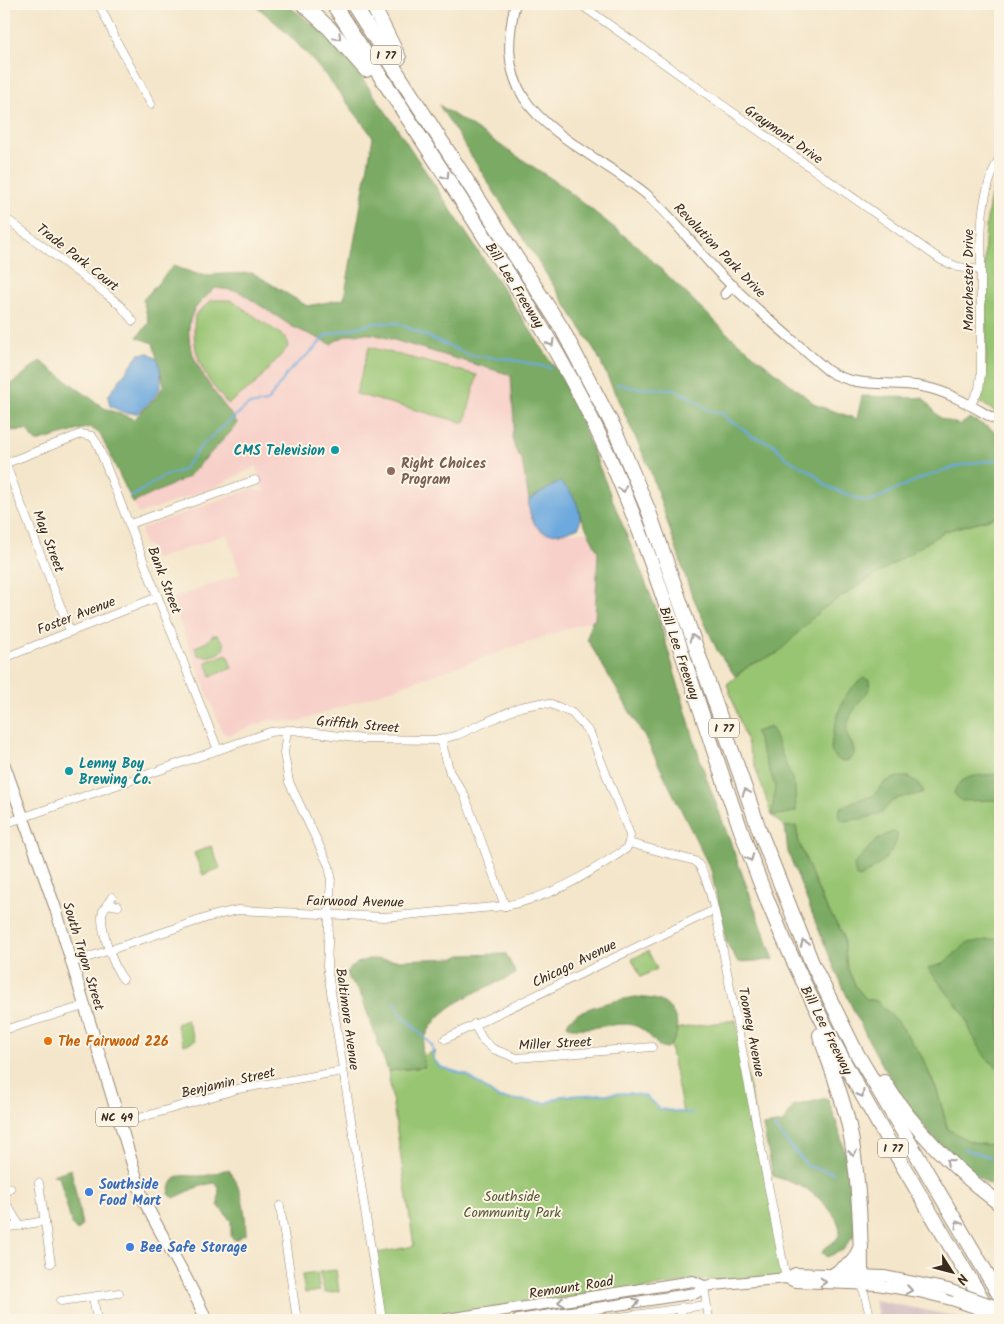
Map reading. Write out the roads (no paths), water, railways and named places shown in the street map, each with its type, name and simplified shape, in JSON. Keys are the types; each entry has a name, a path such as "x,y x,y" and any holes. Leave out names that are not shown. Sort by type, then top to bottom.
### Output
{"highway":[{"path":"303,4 351,52 427,148"},
{"name":"Bill Lee Freeway","path":"333,4 543,328 609,455 635,521 750,857 799,972 844,1066 994,1320"},
{"name":"Bill Lee Freeway","path":"353,4 561,328 614,428 649,512 760,832 812,963 856,1052 1000,1296"},
{"path":"372,4 392,47 406,70 420,107"},
{"path":"812,963 869,1058 910,1120 945,1158 1000,1204"},
{"path":"799,972 836,1081 848,1124 857,1188 861,1279"},
{"path":"835,1274 853,1262 861,1246"}],"main road":[{"name":"South Tryon Street","path":"4,764 24,817 71,963 142,1196 153,1220 190,1285 206,1320"},
{"name":"Remount Road","path":"441,1320 694,1282 704,1286 786,1278 795,1273 835,1274 861,1279 955,1301 1000,1317"},
{"name":"Remount Road","path":"786,1278 795,1282 897,1278 948,1289 1000,1307"},
{"name":"Remount Road","path":"518,1320 535,1319 696,1293 704,1286"}],"street":[{"path":"99,4 118,44 151,104"},
{"name":"Revolution Park Drive","path":"515,4 508,41 510,62 518,88 530,106 548,124 646,194 733,285 835,376 858,383 894,383 925,387 970,406 1000,422"},
{"name":"Graymont Drive","path":"580,4 941,260 958,267 981,270"},
{"name":"Manchester Drive","path":"970,406 979,389 981,374 982,204 989,180 1000,156"},
{"name":"Trade Park Court","path":"4,217 105,293 133,320"},
{"path":"725,294 733,285"},
{"name":"Bank Street","path":"4,463 76,436 87,434 97,442 218,750"},
{"name":"May Street","path":"4,463 70,631"},
{"path":"130,524 255,480"},
{"name":"Foster Avenue","path":"4,658 158,597"},
{"name":"Griffith Street","path":"4,824 270,732 287,730 363,739 441,740 530,704 551,704 567,710 580,720 593,738 630,835 630,843"},
{"name":"Baltimore Avenue","path":"287,730 284,765 289,782 329,866 332,881 327,966 382,1320"},
{"path":"441,740 450,773 464,794 505,906"},
{"name":"Fairwood Avenue","path":"71,963 212,916 232,912 249,910 384,917 505,906 534,900 563,888 626,849 630,843"},
{"name":"Toomey Avenue","path":"630,843 698,864 714,910 786,1278"},
{"path":"118,906 110,901 102,920 112,962 123,980"},
{"name":"Chicago Avenue","path":"445,1038 714,910"},
{"path":"4,1030 84,1006"},
{"name":"Miller Street","path":"474,1024 483,1040 492,1049 517,1058 652,1048"},
{"name":"Benjamin Street","path":"119,1124 238,1089 343,1071"},
{"path":"39,1183 51,1263"},
{"path":"4,1200 20,1226"},
{"path":"280,1206 297,1320"},
{"path":"4,1228 45,1221"},
{"path":"861,1279 871,1320"},
{"path":"704,1286 709,1320"},
{"path":"61,1301 119,1292"},
{"path":"93,1297 96,1320"},
{"path":"598,1320 706,1305"},
{"path":"533,1306 535,1319"},
{"path":"680,1320 682,1307"}],"water":[{"path":"149,353 158,360 160,370 161,384 156,395 138,413 125,413 110,406 108,396 139,354"},
{"path":"559,482 569,490 576,502 580,514 579,527 550,534 539,529 535,524 529,510 529,500"}],"waterway":[{"path":"131,497 164,476 183,470 203,444 248,405 267,402 290,370 314,349 326,335 375,323 398,323 469,355 509,359 551,368"},
{"path":"617,384 634,388 673,389 690,397 712,412 724,414 727,420 737,424 751,436 773,444 786,458 813,473 827,486 858,499 871,502 917,480 950,468 983,461 1000,460"},
{"path":"395,1002 399,1012 432,1045 434,1060 440,1067 467,1075 498,1098 547,1103 562,1096 629,1093 645,1096 660,1109 692,1114"},
{"path":"774,1127 808,1166 834,1173"},
{"path":"964,1149 1000,1160"}],"place":[{"name":"CMS Television","path":"335,450"},
{"name":"Right Choices Program","path":"391,471"},
{"name":"Lenny Boy Brewing Co.","path":"69,771"},
{"name":"The Fairwood 226","path":"48,1041"},
{"name":"Southside Food Mart","path":"89,1192"},
{"name":"Bee Safe Storage","path":"130,1247"}],"park label":[{"name":"Southside Community Park","path":"512,1204"}]}
